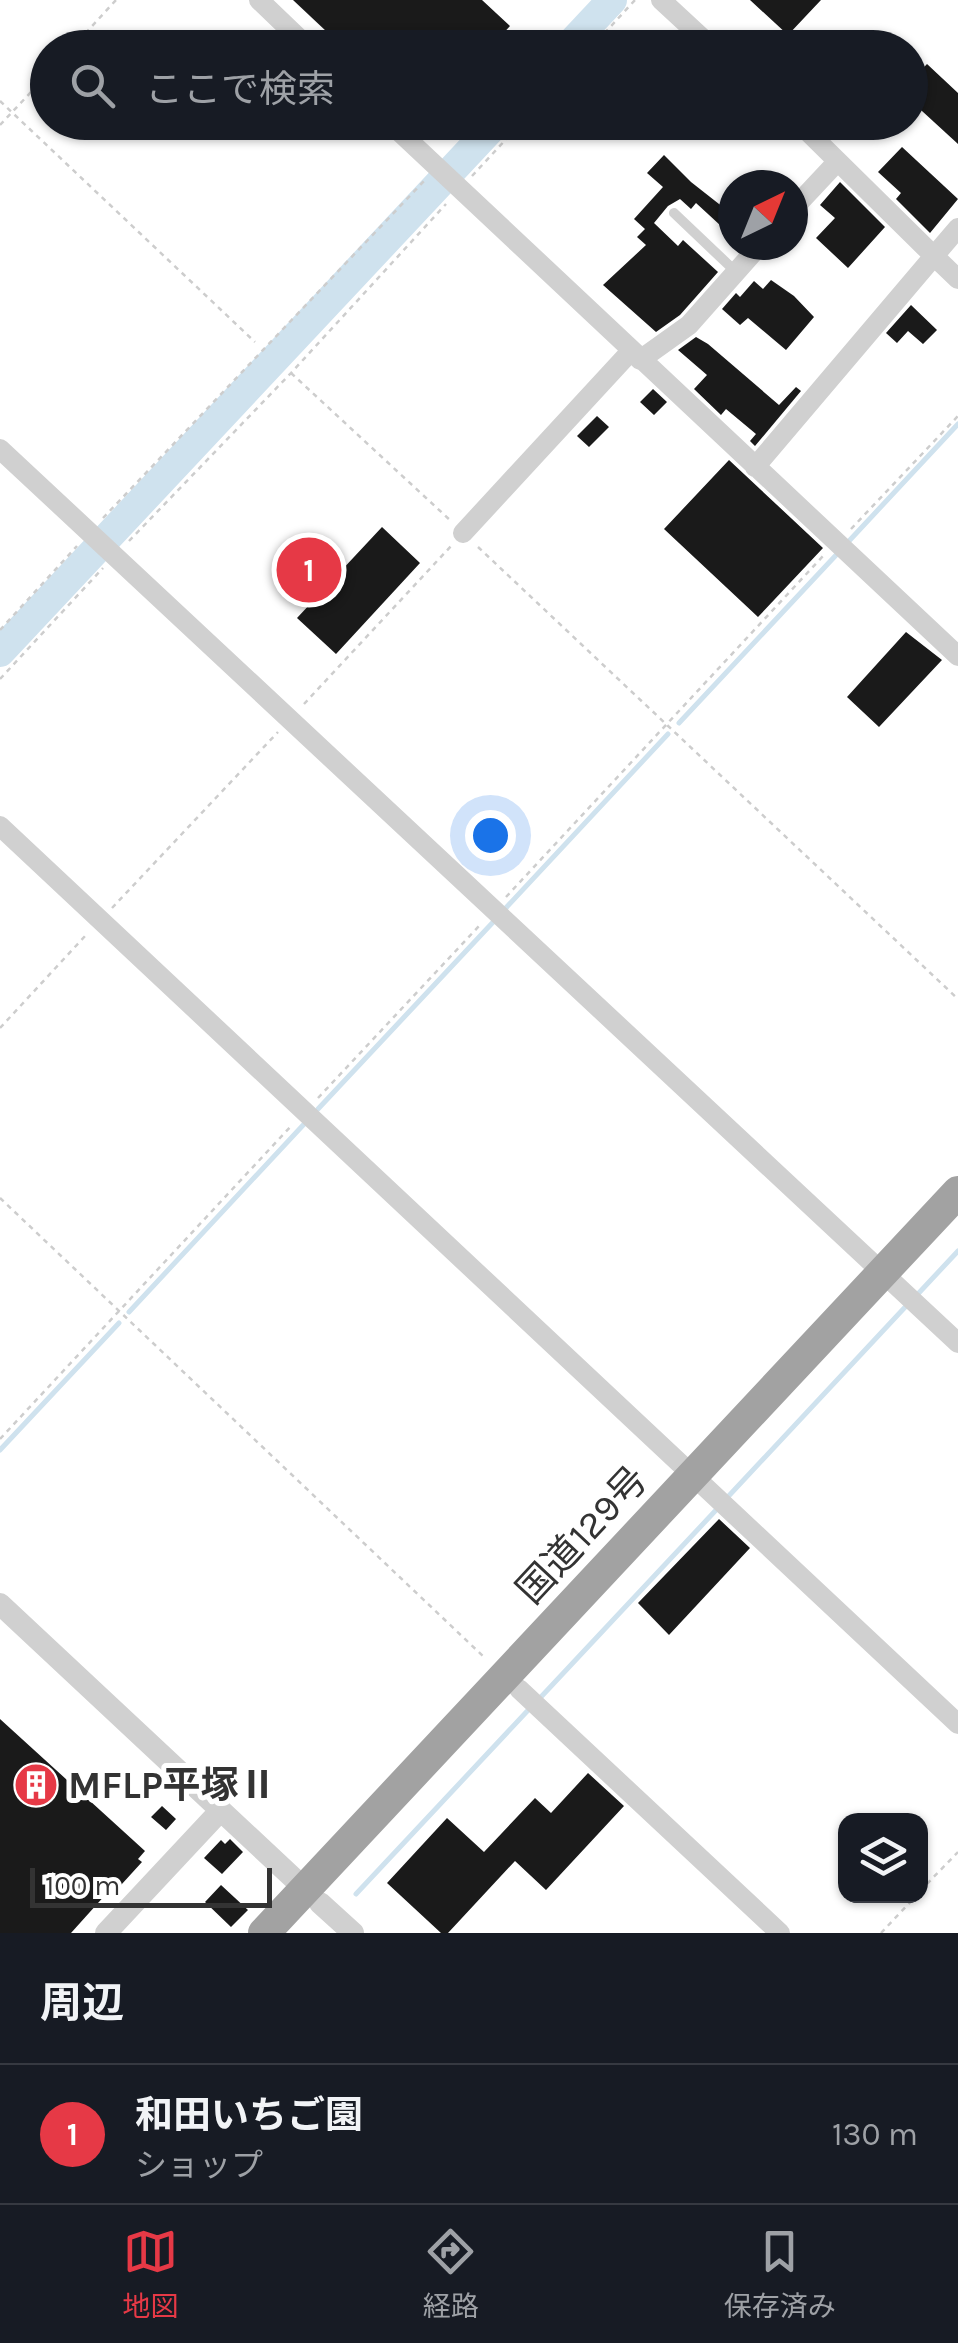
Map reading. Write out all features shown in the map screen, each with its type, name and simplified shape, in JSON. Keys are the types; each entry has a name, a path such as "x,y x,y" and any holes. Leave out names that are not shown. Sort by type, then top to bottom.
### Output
{"highway":[{"name":"国道129号","path":"901,1290 958,1192"},
{"name":"国道129号","path":"264,1933 312,1896 524,1693 901,1290 958,1219"},
{"name":"国道129号","path":"292,1933 312,1896"}],"street":[{"path":"259,0 290,30"},
{"path":"661,0 694,30"},
{"path":"408,140 958,656"},
{"path":"816,140 958,279"},
{"path":"808,194 837,162"},
{"path":"755,467 958,228"},
{"path":"463,533 636,356 689,325 746,260"},
{"path":"0,448 958,1343"},
{"path":"0,826 958,1724"},
{"path":"0,1604 352,1933"},
{"path":"524,1693 780,1933"},
{"path":"106,1933 221,1810"}],"lane":[{"path":"674,213 734,272"}],"path":[{"path":"88,30 116,0"},
{"path":"608,30 635,0"},
{"path":"0,124 30,93"},
{"path":"0,101 30,129"},
{"path":"42,140 255,342"},
{"path":"0,679 113,554 291,373 504,140"},
{"path":"0,630 438,168"},
{"path":"291,373 958,999"},
{"path":"0,1439 305,1112 499,914 836,542 958,416"},
{"path":"0,1028 463,533"},
{"path":"0,1198 524,1693"},
{"path":"928,1883 958,1852"},
{"path":"881,1933 909,1903"}],"building":[{"path":"293,0 482,0 510,26 506,30 325,30"},
{"path":"750,0 821,0 793,30 783,30"},
{"path":"928,65 958,93 958,144 928,116"},
{"path":"902,147 958,199 930,233 896,199 901,193 878,172"},
{"path":"664,155 718,203 718,223 696,203 691,209 680,199 654,223 678,246 683,240 718,272 680,315 656,332 603,285 646,245 637,237 645,229 634,219 663,187 647,173"},
{"path":"840,182 885,227 848,268 816,238 835,218 820,205"},
{"path":"771,280 814,317 786,350 748,318 740,325 722,309 754,281 763,289"},
{"path":"911,305 937,330 923,344 908,331 897,343 886,333"},
{"path":"696,337 779,405 796,387 801,391 755,446 750,441 756,434 726,409 721,415 694,389 707,375 678,350"},
{"path":"653,389 667,402 654,415 640,402"},
{"path":"597,416 609,427 589,447 577,436"},
{"path":"729,460 823,548 758,617 664,529"},
{"path":"382,527 420,563 336,654 297,618"},
{"path":"906,632 942,660 879,727 847,697"},
{"path":"719,1519 750,1548 669,1635 638,1603"},
{"name":"MFLP平塚Ⅱ","path":"0,1719 145,1851 138,1859 142,1862 71,1933 0,1933"},
{"path":"588,1773 624,1806 546,1890 515,1861 448,1933 441,1933 387,1883 447,1818 484,1852 535,1798 551,1813"},
{"path":"162,1806 176,1819 166,1830 151,1817"},
{"path":"230,1839 243,1852 222,1874 204,1858 221,1840 225,1844"},
{"path":"221,1885 248,1910 231,1927 205,1902"}],"waterway":[{"path":"584,30 612,0"},
{"path":"0,652 480,140"},
{"path":"849,541 958,424"},
{"path":"679,723 838,553"},
{"path":"503,911 668,734"},
{"path":"318,1109 496,919"},
{"path":"129,1312 306,1122"},
{"path":"916,1296 958,1251"},
{"path":"724,1501 908,1304"},
{"path":"0,1450 119,1323"},
{"path":"540,1698 717,1509"},
{"path":"356,1894 532,1706"}],"place":[{"name":"和田いちご園","path":"309,570"},
{"name":"MFLP平塚Ⅱ","path":"36,1785"}]}
